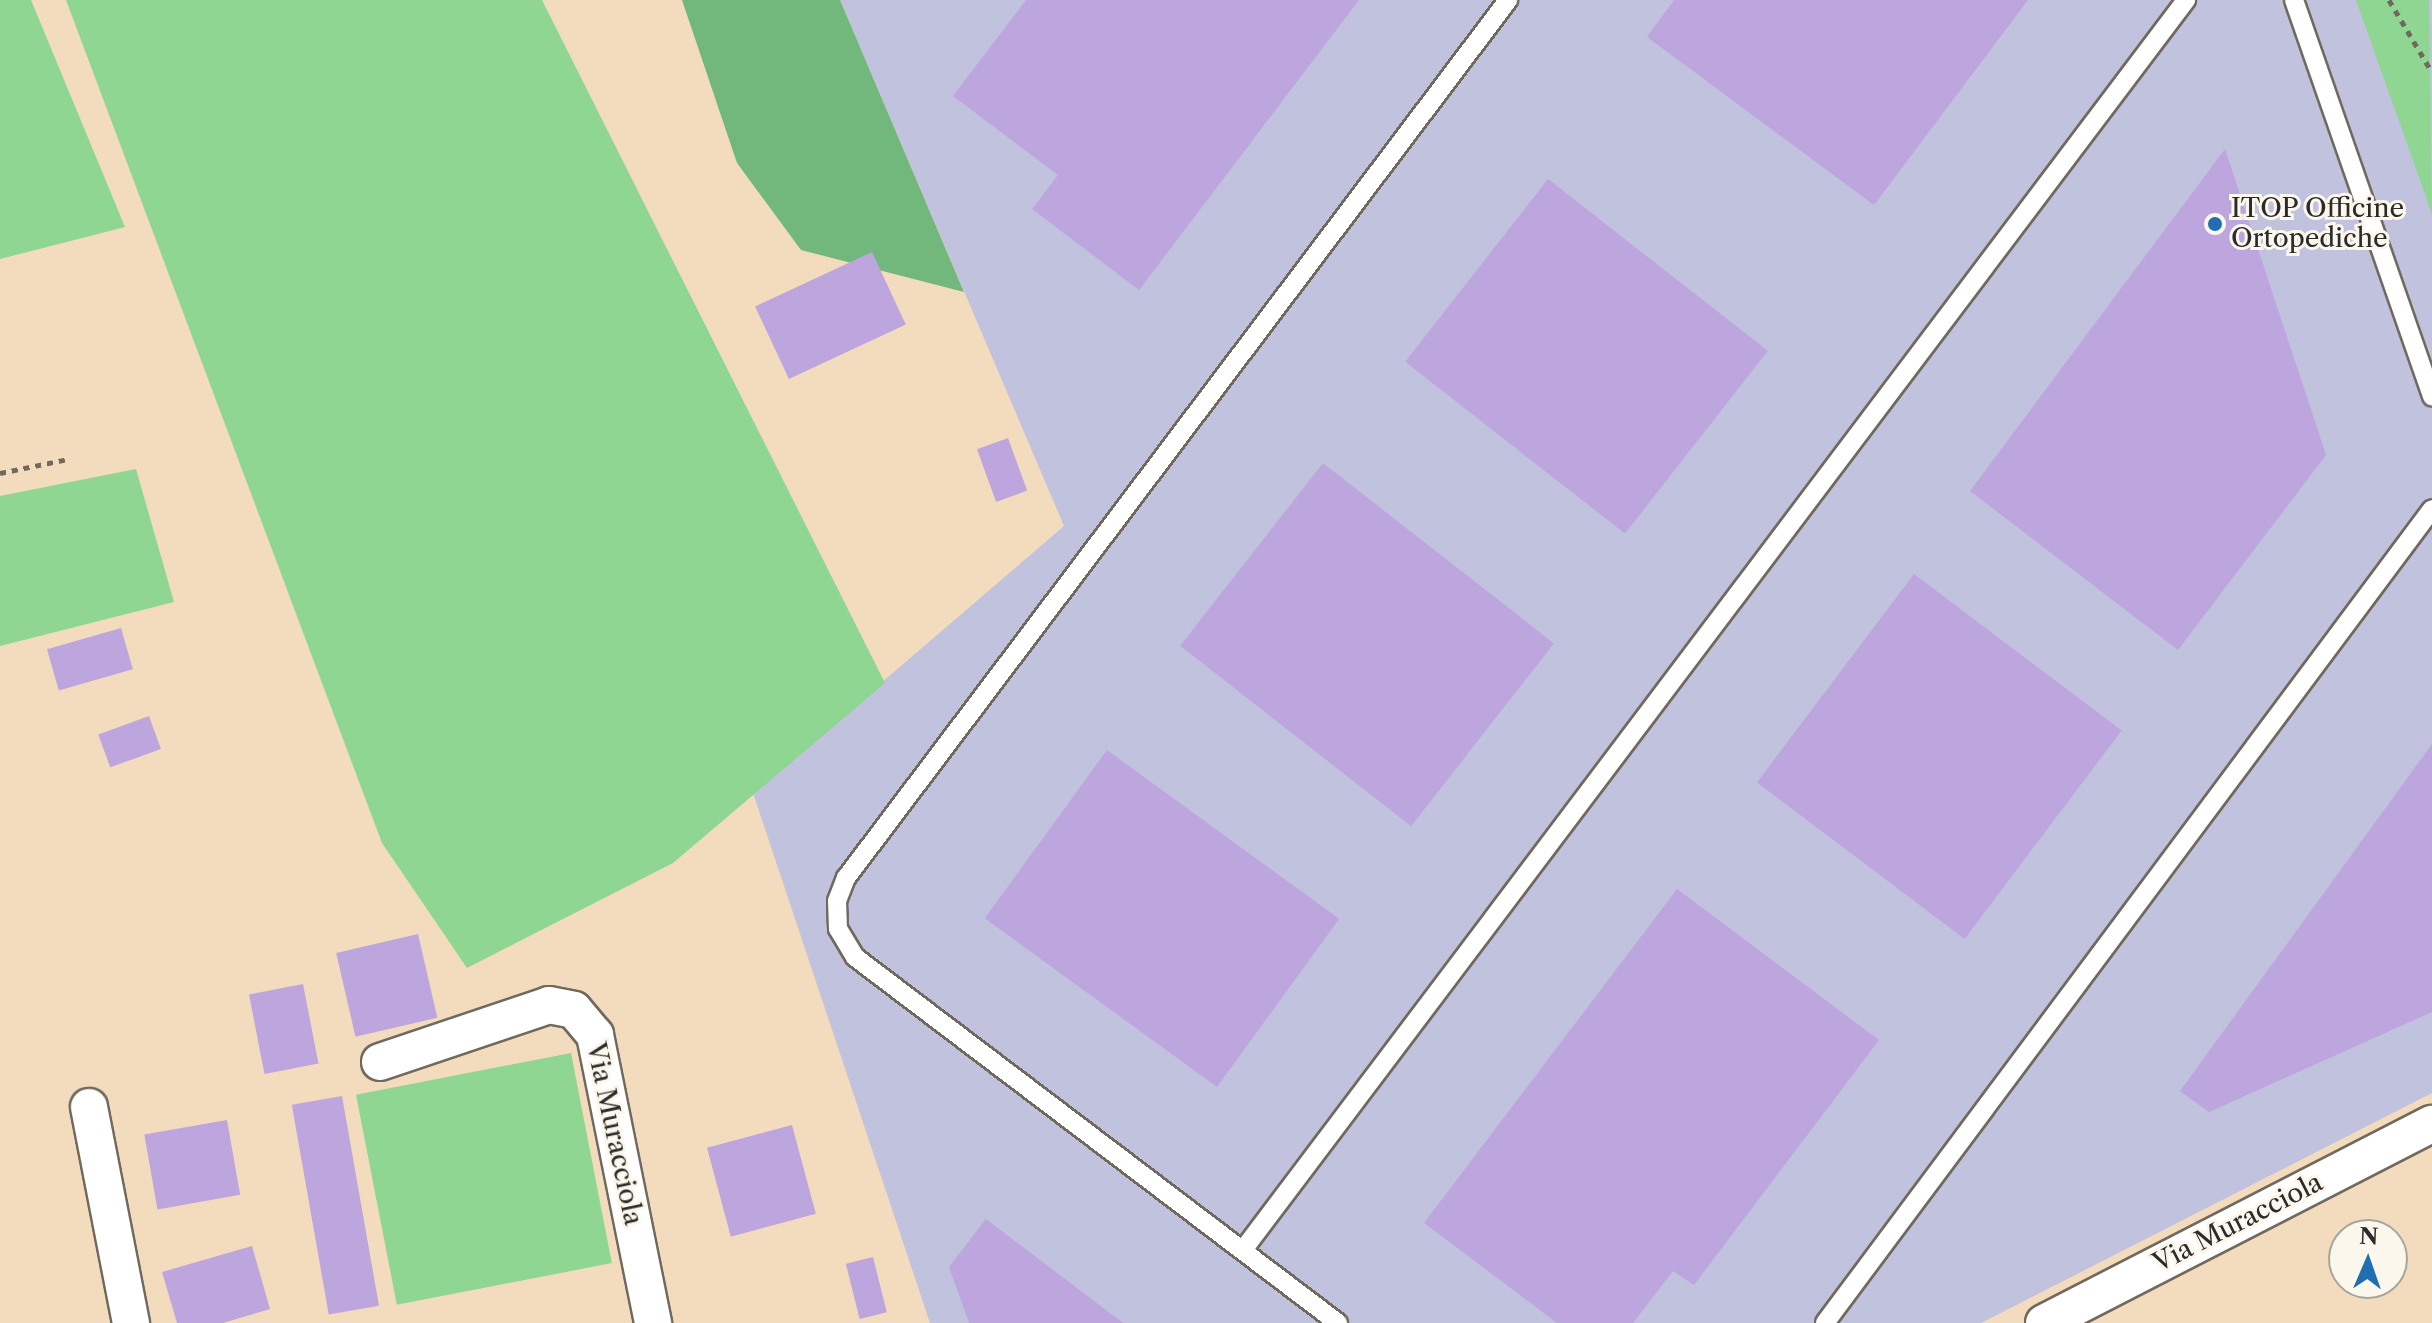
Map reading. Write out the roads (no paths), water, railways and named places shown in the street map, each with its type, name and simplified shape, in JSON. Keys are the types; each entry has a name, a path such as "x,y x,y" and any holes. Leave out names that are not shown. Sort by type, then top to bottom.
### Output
{"street":[{"name":"Via Muracciola","path":"380,1062 549,1005 574,1010 595,1035 653,1323"},
{"path":"89,1107 131,1323"},
{"name":"Via Muracciola","path":"2044,1323 2432,1124"}],"lane":[{"path":"1338,1323 855,957 838,929 837,901 846,878 1508,0"},
{"path":"1243,1250 2186,0"},
{"path":"2294,0 2432,397"},
{"path":"1825,1323 2432,509"}],"place":[{"name":"ITOP Officine Ortopediche","path":"2215,224"}]}
